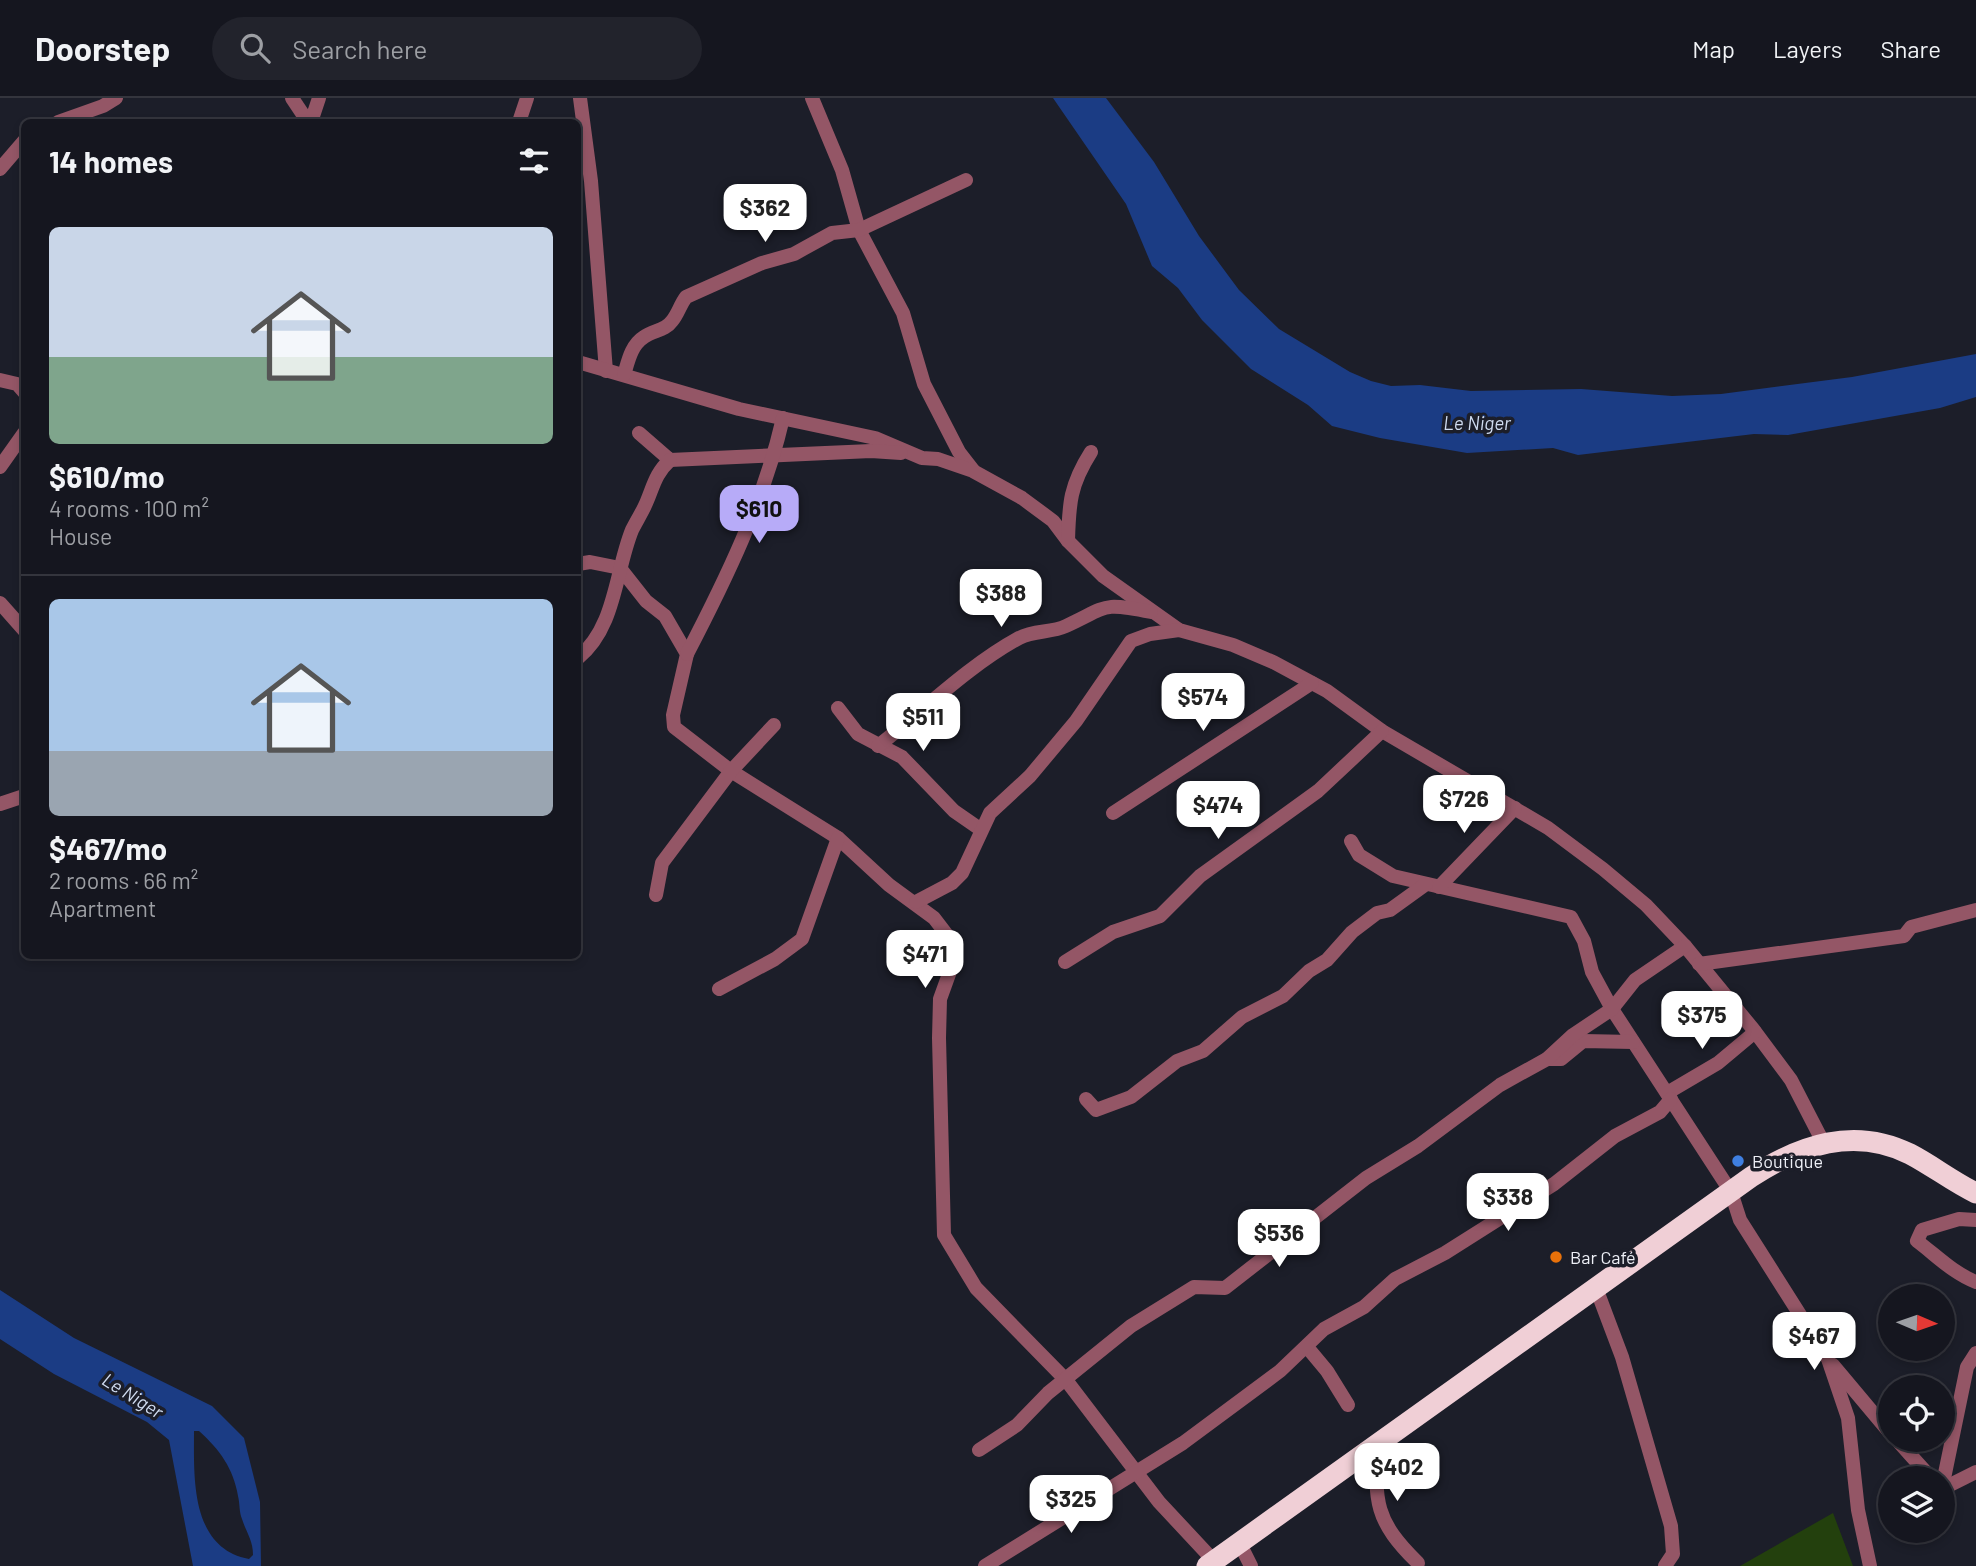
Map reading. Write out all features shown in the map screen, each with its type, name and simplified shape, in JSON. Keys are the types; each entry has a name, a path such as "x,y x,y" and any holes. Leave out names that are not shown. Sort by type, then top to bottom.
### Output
{"highway":[{"path":"1211,1564 1771,1164 1823,1142 1862,1141 1882,1144 1909,1154 1976,1193"}],"street":[{"path":"66,119 103,106 116,98"},
{"path":"292,98 308,119"},
{"path":"311,119 318,98"},
{"path":"520,119 527,98"},
{"path":"580,98 592,181 606,371"},
{"path":"812,98 842,170 859,230 903,313 924,384 973,471"},
{"path":"0,169 21,145"},
{"path":"624,376 633,348 643,337 663,329 673,320 686,297 762,263 794,254 832,233 859,230 966,180"},
{"path":"581,363 739,409 874,438 922,458"},
{"path":"0,380 17,384 21,389"},
{"path":"783,418 774,455 729,573 687,654 673,715 674,727 731,771 838,838 889,886 916,902 934,918 952,947 953,963 940,999 944,1234 976,1288 1066,1380 1159,1502 1211,1564"},
{"path":"639,433 670,460"},
{"path":"0,467 21,437"},
{"path":"581,654 597,633 612,605 620,568 656,474 670,460 872,450 938,459 973,471 1022,498 1053,521 1068,541 1103,576 1179,630 1233,645 1312,683 1382,732 1515,808 1603,869 1646,905 1685,946 1755,1032 1791,1080 1823,1142"},
{"path":"1068,541 1074,478 1091,452"},
{"path":"581,564 590,562 620,568 646,601 665,616 687,654"},
{"path":"878,746 995,653 1022,637 1040,630 1063,628 1086,614 1113,604 1156,613"},
{"path":"9,612 21,626"},
{"path":"916,902 952,883 962,873 980,829 990,813 1030,776 1076,721 1131,641 1150,634 1179,630"},
{"path":"1113,813 1312,683"},
{"path":"838,708 858,734 902,757 954,811 980,829"},
{"path":"656,895 662,863 731,771 774,725"},
{"path":"1065,962 1113,932 1160,916 1200,876 1318,791 1382,732"},
{"path":"0,804 21,797"},
{"path":"1086,1099 1096,1110 1130,1097 1177,1061 1203,1051 1242,1017 1283,996 1309,971 1327,960 1352,932 1377,913 1390,910 1432,885 1515,808"},
{"path":"719,989 775,959 802,939 838,838"},
{"path":"1351,841 1359,855 1393,876 1571,917 1584,942 1592,972 1612,1009 1731,1192 1740,1220 1828,1359 1878,1419"},
{"path":"1699,964 1904,936 1911,927 1976,910"},
{"path":"979,1450 1017,1425 1048,1393 1131,1326 1194,1287 1225,1288 1366,1178 1418,1146 1500,1085 1547,1059 1573,1035 1612,1009 1635,979 1685,946"},
{"path":"985,1566 1183,1443 1307,1348 1324,1329 1364,1307 1395,1279 1445,1254 1554,1184 1615,1136 1660,1112 1669,1096 1718,1063 1755,1032"},
{"path":"1547,1059 1561,1059 1583,1041 1633,1042"},
{"path":"1976,1220 1959,1219 1922,1230 1917,1241 1938,1255 1953,1272 1976,1282"},
{"path":"1596,1288 1622,1357 1671,1526 1674,1554 1665,1566"},
{"path":"1307,1348 1348,1405"},
{"path":"1947,1466 1967,1367 1976,1353"},
{"path":"1828,1359 1848,1418 1858,1510 1870,1566"},
{"path":"1378,1444 1375,1491 1383,1520 1395,1541 1418,1563"},
{"path":"1908,1452 1920,1466"},
{"path":"1955,1482 1976,1472"},
{"path":"1240,1544 1251,1566"}],"green space":[{"path":"1833,1513 1853,1566 1740,1566"}],"water":[{"name":"Le Niger","path":"1053,98 1106,98 1154,162 1199,236 1239,290 1279,329 1350,372 1371,381 1391,386 1420,385 1471,391 1581,389 1672,396 1721,394 1852,377 1976,354 1976,397 1940,408 1788,435 1754,434 1578,455 1553,448 1467,453 1380,438 1332,426 1308,405 1251,369 1202,320 1178,288 1152,266 1126,204"},
{"name":"Le Niger","path":"0,1290 74,1338 212,1406 244,1438 260,1502 261,1566 193,1566 169,1440 147,1422 54,1374 0,1339","holes":["194,1431 199,1431 219,1453 233,1477 241,1516 252,1545 253,1555 249,1559 230,1552 216,1541 206,1526 199,1508 194,1469"]}],"place":[{"name":"Boutique","path":"1738,1161"},
{"name":"Bar Café","path":"1556,1257"}]}
